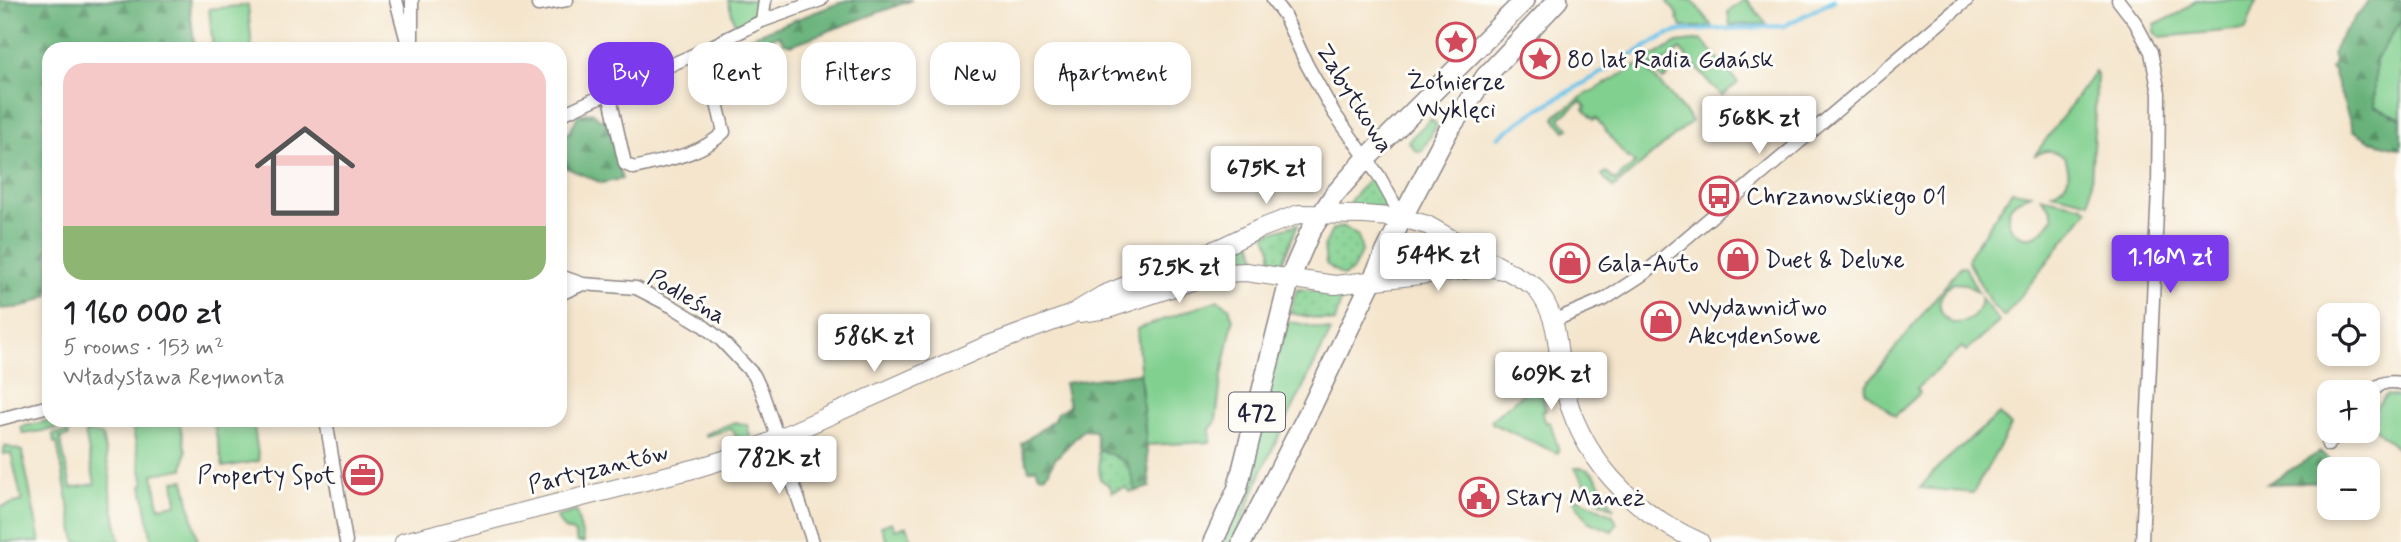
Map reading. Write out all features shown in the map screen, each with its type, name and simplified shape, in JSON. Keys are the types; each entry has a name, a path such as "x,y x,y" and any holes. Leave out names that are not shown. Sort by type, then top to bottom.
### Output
{"main road":[{"name":"472","path":"1213,542 1237,489 1290,278 1321,214 1366,159 1525,0"},
{"name":"472","path":"1242,542 1311,408 1402,218 1448,131 1472,93 1515,43 1558,0"}],"street":[{"path":"396,0 408,42"},
{"path":"410,42 412,0"},
{"path":"538,5 567,0"},
{"path":"762,21 765,0"},
{"path":"792,0 806,5"},
{"path":"720,42 762,21 821,0"},
{"name":"Zabytkowa","path":"1273,0 1284,15 1307,65 1334,113 1392,198 1402,218"},
{"path":"1700,542 1662,523 1637,506 1615,484 1598,461 1578,426 1567,398 1562,380 1555,320 1605,299 1645,273 1967,0"},
{"path":"2118,0 2136,22 2151,52 2159,93 2160,127 2142,542"},
{"path":"567,113 588,103"},
{"path":"612,105 625,164 634,168 715,142 724,132 717,105"},
{"name":"Partyzantów","path":"1070,315 1103,295 1213,251 1258,229 1299,215 1321,214 1402,218 1436,229 1534,286 1544,298 1555,320"},
{"name":"Partyzantów","path":"404,542 743,454 986,345 1070,315 1108,309 1201,278 1246,272 1335,285 1487,267 1506,270"},
{"name":"Podleśna","path":"567,278 583,284 636,288 701,324 720,339 754,375 813,542"},
{"path":"567,291 583,284"},
{"path":"2380,384 2401,383"},
{"path":"0,419 42,408"},
{"path":"327,427 346,542"}],"green space":[{"path":"0,0 189,0 194,42 42,42 42,298 24,307 0,309"},
{"path":"728,0 757,0 755,12 736,28"},
{"path":"847,0 912,0 791,45 783,42 779,35 762,42 745,42 745,39"},
{"path":"1669,0 1692,0 1713,27 1682,27"},
{"path":"1747,0 1767,24 1730,25 1728,12"},
{"path":"2196,0 2257,0 2246,29 2160,37 2154,32 2155,25 2182,12"},
{"path":"2369,0 2401,0 2401,21 2376,59 2374,107 2401,118 2401,149 2371,141 2353,130 2334,75 2335,71 2331,69 2334,61 2332,55 2338,40"},
{"path":"248,5 251,42 212,42 209,9"},
{"path":"2401,21 2401,118 2374,107 2376,59"},
{"path":"1702,40 1738,83 1721,96 1680,49 1660,66 1668,76 1663,80 1646,60 1677,43"},
{"path":"1642,63 1692,121 1613,188 1602,175 1606,172 1615,181 1635,163 1627,158 1596,118 1594,120 1584,109 1586,107 1581,101 1560,118 1569,129 1565,131 1555,116 1580,98"},
{"path":"2095,72 2097,75 2090,202 2052,193 2068,179 2065,158 2050,151 2034,156"},
{"path":"592,112 599,119 607,118 622,179 602,183 567,168 567,133 578,115"},
{"path":"1431,119 1437,125 1421,152 1416,151 1408,141"},
{"path":"1372,176 1386,200 1386,208 1350,205 1350,201"},
{"path":"2012,191 2031,194 2015,202 2008,212 2013,230 2024,237 2039,234 2053,218 2051,209 2041,197 2083,206 2088,210 2004,317 1991,304 1968,261"},
{"path":"1298,224 1281,265 1271,263 1271,249 1265,234"},
{"path":"1343,226 1358,236 1362,251 1352,271 1343,276 1326,264 1324,247 1332,230"},
{"path":"1251,240 1256,264 1217,265 1198,269"},
{"path":"1961,266 1965,267 1978,292 1965,284 1952,283 1941,298 1942,314 1952,323 1969,320 1976,314 1981,298 1999,322 1966,351 1962,347 1917,388 1920,393 1895,416 1865,391 1866,385"},
{"path":"1297,289 1340,293 1342,295 1335,322 1290,313"},
{"path":"1218,300 1229,307 1233,320 1215,423 1210,429 1211,442 1146,445 1137,329"},
{"path":"1288,321 1331,331 1263,468 1234,542 1223,542"},
{"path":"1140,373 1150,487 1135,491 1128,468 1098,449 1095,431 1083,430 1054,460 1048,473 1043,476 1039,475 1036,468 1029,470 1021,444 1069,406 1064,383"},
{"path":"1537,382 1546,410 1542,412 1546,423 1550,422 1559,451 1557,453 1493,424 1491,420"},
{"path":"2386,395 2401,397 2401,452 2380,433 2380,402"},
{"path":"1999,414 2011,426 1973,493 1920,488 1938,467"},
{"path":"42,422 42,427 67,427 23,434 21,427"},
{"path":"735,422 747,425 752,441 739,442 732,429 706,436 705,434"},
{"path":"132,427 181,427 186,451 183,469 153,474 159,507 177,504 174,481 184,480 198,542 152,542 142,485 144,484"},
{"path":"214,427 254,427 259,461 223,467"},
{"path":"68,432 69,436 60,438 71,488 95,484 85,432 102,435 120,542 76,542 53,434"},
{"path":"5,446 22,451 40,542 0,542 0,507 22,501 11,453 3,454"},
{"path":"1098,449 1125,463 1131,473 1135,491 1129,492 1125,487 1112,492 1110,486 1100,479"},
{"path":"2320,452 2326,457 2317,457 2317,482 2267,484"},
{"path":"1575,468 1583,468 1594,475 1614,509 1594,498"},
{"path":"1569,494 1613,515 1617,524 1612,531 1589,522"},
{"path":"576,511 584,542 577,542 575,533 564,529 556,517"},
{"path":"892,522 895,530 907,526 913,542 887,542 881,526"}],"waterway":[{"path":"1498,137 1537,110 1666,35 1680,31 1784,26 1834,0"}],"place":[{"name":"Żołnierze Wyklęci","path":"1456,42"},
{"name":"80 lat Radia Gdańsk","path":"1540,59"},
{"name":"Chrzanowskiego 01","path":"1719,196"},
{"name":"Duet & Deluxe","path":"1738,259"},
{"name":"Gala-Auto","path":"1570,263"},
{"name":"Wydawnictwo Akcydensowe","path":"1661,321"},
{"name":"Property Spot","path":"363,475"},
{"name":"Stary Maneż","path":"1479,497"}]}
